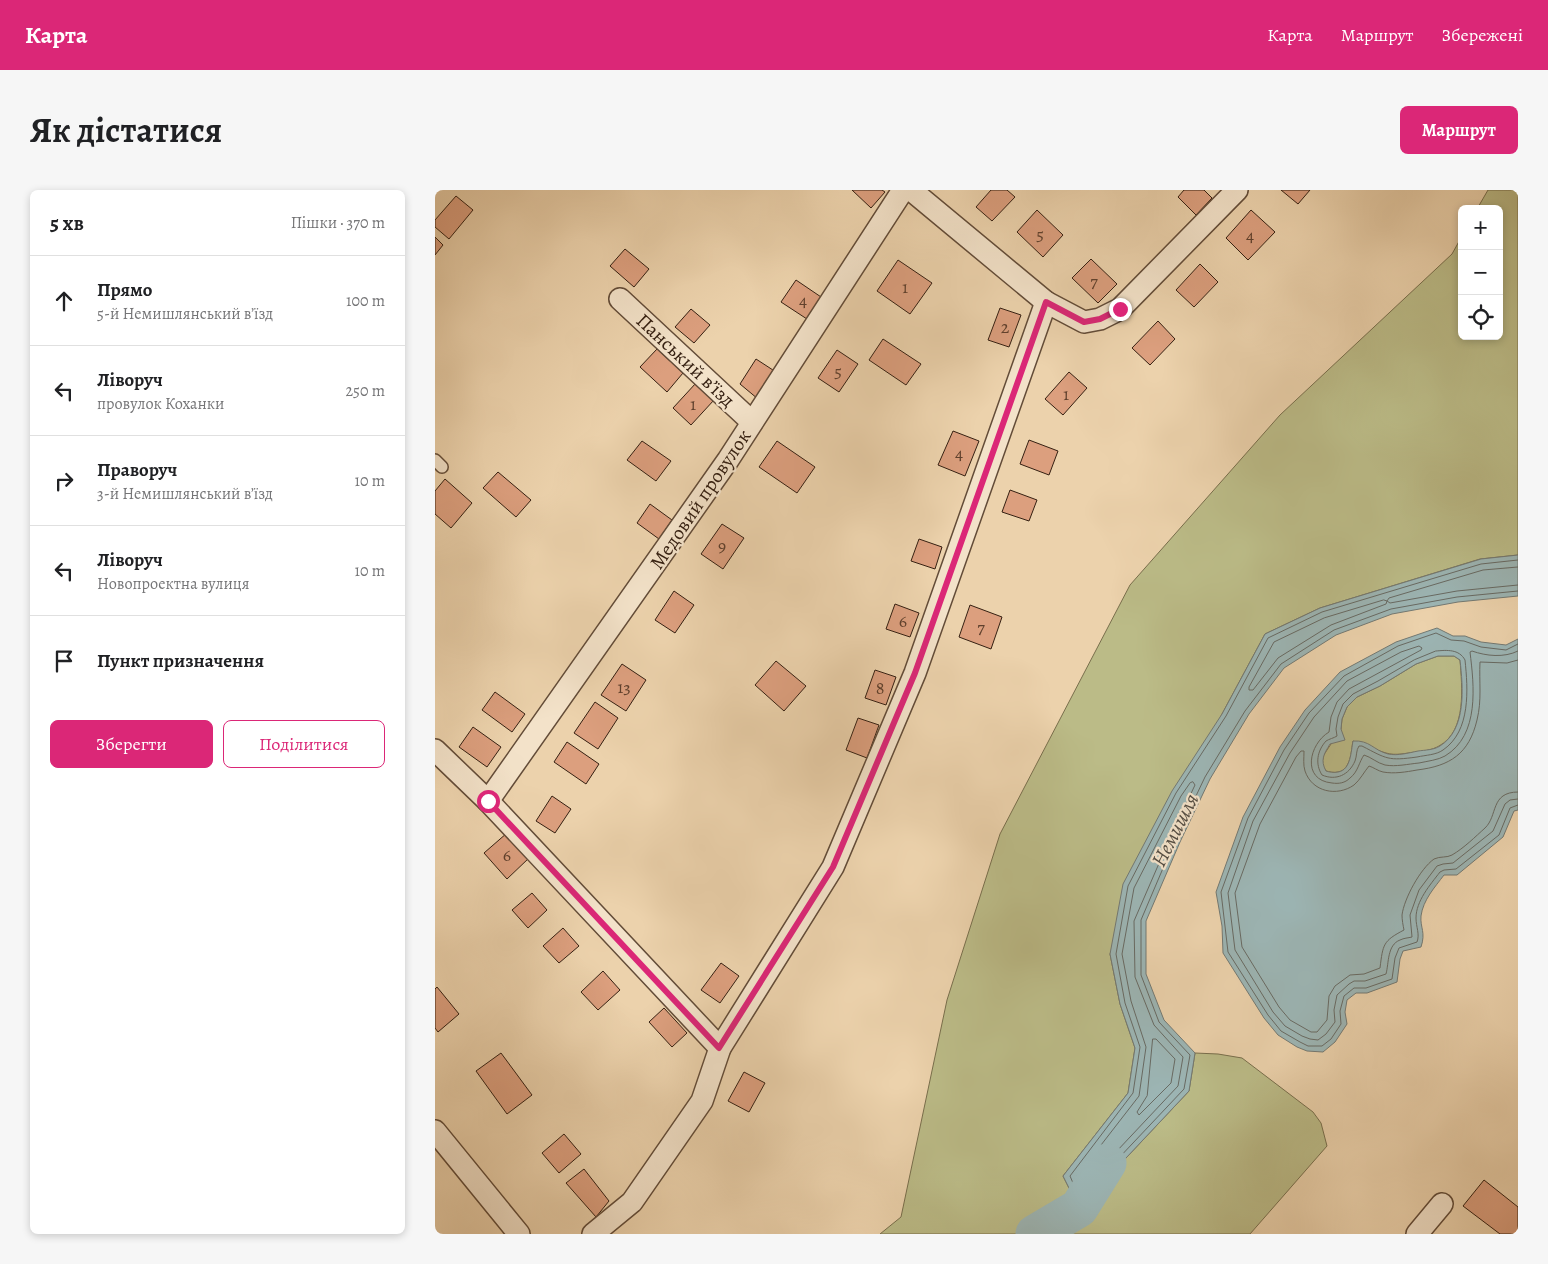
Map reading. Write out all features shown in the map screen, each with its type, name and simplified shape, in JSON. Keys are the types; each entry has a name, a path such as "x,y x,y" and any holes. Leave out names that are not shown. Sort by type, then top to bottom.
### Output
{"street":[{"name":"Медовий провулок","path":"488,801 717,476 903,190"},
{"path":"911,190 1046,302 1084,322 1100,319 1120,309 1237,190"},
{"name":"Панський в’їзд","path":"620,299 753,422"},
{"path":"593,1234 632,1202 702,1101 719,1048 833,867 915,673 1046,302"},
{"path":"435,750 488,801 719,1048"},
{"path":"435,1132 519,1234"},
{"path":"1428,1230 1442,1204"}],"green space":[{"path":"1488,190 1518,190 1518,555 1480,559 1320,608 1265,634 1222,714 1110,954 1120,1004 1135,1048 1128,1093 1063,1176 1079,1208 1189,1091 1195,1053 1242,1058 1313,1112 1321,1123 1327,1146 1250,1234 880,1234 901,1217 947,1000 1000,834 1130,585 1280,415 1452,254 1458,243 1458,340 1503,340 1503,205 1479,205"},
{"path":"1438,656 1454,656 1460,660 1461,708 1454,730 1448,739 1431,749 1397,754 1382,752 1353,741 1350,760 1346,768 1337,772 1326,771 1322,765 1323,756 1341,729 1342,719 1347,707 1357,697 1380,686 1416,664"}],"water":[{"path":"1518,555 1518,596 1458,602 1392,614 1336,635 1284,668 1249,714 1210,779 1146,921 1146,974 1164,1020 1195,1053 1189,1091 1079,1208 1063,1176 1128,1093 1135,1048 1120,1004 1110,954 1123,884 1172,791 1222,714 1265,634 1320,608 1481,559"},
{"path":"1437,628 1453,636 1465,636 1481,642 1506,645 1518,639 1518,810 1514,811 1503,837 1457,875 1444,875 1433,889 1422,910 1423,938 1421,947 1403,951 1397,982 1367,993 1356,993 1347,1000 1345,1012 1347,1024 1335,1042 1323,1052 1307,1051 1278,1035 1264,1018 1223,953 1222,926 1216,892 1243,817 1280,747 1305,710 1340,672 1396,642","holes":["1438,656 1454,656 1460,660 1462,695 1459,718 1449,739 1435,748 1395,755 1383,752 1364,742 1353,741 1350,760 1346,768 1336,772 1326,771 1323,764 1325,754 1330,744 1345,740 1341,729 1342,719 1347,707 1357,697 1380,686 1416,664"]}],"building":[{"path":"852,190 882,190 885,192 871,208"},
{"path":"991,190 1007,190 1015,197 992,221 976,207"},
{"path":"1184,190 1204,190 1212,198 1196,215 1178,197"},
{"path":"1281,190 1310,190 1298,204"},
{"path":"456,196 473,210 449,239 435,227 435,220"},
{"path":"1037,210 1063,235 1043,257 1017,232"},
{"path":"1251,210 1275,232 1248,260 1226,238"},
{"path":"435,237 443,245 435,255"},
{"path":"625,249 649,269 634,287 610,266"},
{"path":"1091,259 1117,284 1098,303 1072,278"},
{"path":"898,260 932,283 910,314 877,291"},
{"path":"1200,264 1218,282 1194,307 1176,290"},
{"path":"796,280 824,299 810,321 781,302"},
{"path":"1000,308 1021,315 1009,347 988,340"},
{"path":"691,309 710,325 694,343 675,327"},
{"path":"1158,321 1175,339 1150,365 1132,348"},
{"path":"883,339 921,364 906,385 869,360"},
{"path":"657,349 683,373 667,392 640,367"},
{"path":"837,350 858,364 839,392 818,378"},
{"path":"756,359 776,372 758,399 740,384"},
{"path":"1069,372 1087,388 1063,415 1045,399"},
{"path":"696,383 714,400 691,425 673,408"},
{"path":"953,431 979,441 965,476 938,465"},
{"path":"1029,440 1058,451 1049,475 1020,464"},
{"path":"642,441 671,461 656,481 627,460"},
{"path":"777,441 815,467 797,493 759,467"},
{"path":"498,472 531,500 516,517 483,488"},
{"path":"445,479 472,503 451,528 435,514 435,491"},
{"path":"1010,490 1037,500 1029,521 1002,512"},
{"path":"650,504 672,520 659,539 637,523"},
{"path":"722,524 744,538 723,569 701,554"},
{"path":"919,539 942,547 935,569 911,561"},
{"path":"674,591 694,605 675,633 655,620"},
{"path":"895,604 919,613 910,637 886,629"},
{"path":"970,605 1002,617 991,649 959,637"},
{"path":"776,661 806,686 784,711 755,685"},
{"path":"622,664 646,680 626,711 601,695"},
{"path":"875,670 896,677 886,705 865,698"},
{"path":"495,692 525,714 512,732 482,710"},
{"path":"595,702 618,718 598,749 574,733"},
{"path":"858,718 879,725 867,758 846,750"},
{"path":"473,727 501,747 487,767 459,747"},
{"path":"567,742 599,764 586,784 554,762"},
{"path":"552,796 571,809 555,833 536,821"},
{"path":"507,833 529,858 507,879 484,853"},
{"path":"532,893 547,910 528,928 512,910"},
{"path":"563,928 579,946 559,963 543,946"},
{"path":"721,963 739,976 720,1003 701,990"},
{"path":"603,971 620,990 598,1010 581,992"},
{"path":"437,987 459,1014 438,1032 435,1028 435,989"},
{"path":"664,1008 687,1033 672,1047 649,1022"},
{"path":"501,1053 532,1095 507,1114 476,1071"},
{"path":"744,1072 765,1083 749,1112 728,1101"},
{"path":"564,1134 581,1154 559,1173 542,1153"},
{"path":"584,1169 609,1201 596,1217 566,1183"},
{"path":"1484,1180 1518,1207 1518,1234 1500,1234 1463,1206"}],"waterway":[{"name":"Немишля","path":"1035,1234 1079,1208 1107,1163"}],"route":[{"path":"488,801 719,1048 833,867 915,673 1046,302 1084,322 1100,319 1120,309"}]}
